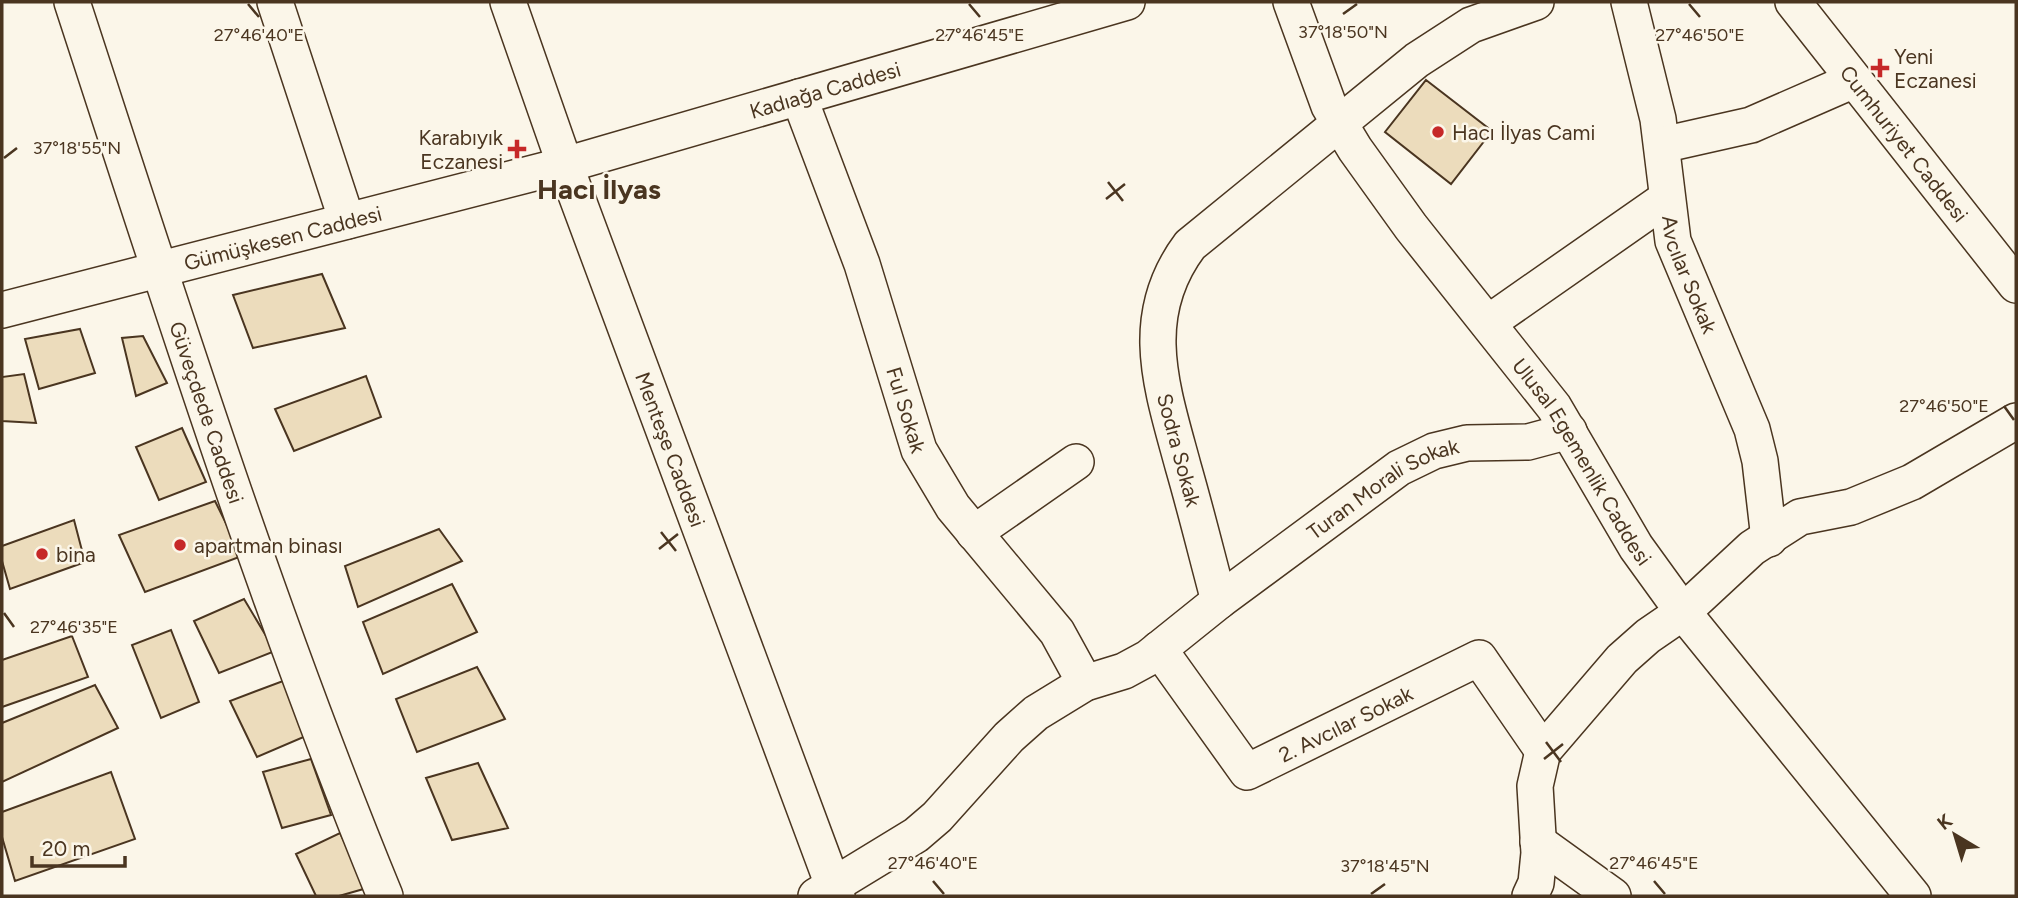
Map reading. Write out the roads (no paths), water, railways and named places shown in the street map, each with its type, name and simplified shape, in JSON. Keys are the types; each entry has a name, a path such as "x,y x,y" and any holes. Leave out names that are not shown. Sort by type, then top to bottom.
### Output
{"street":[{"name":"Güveçdede Caddesi","path":"72,2 159,269 327,755 385,896"},
{"path":"275,2 348,221"},
{"name":"Menteşe Caddesi","path":"508,2 829,893"},
{"name":"Kadıağa Caddesi","path":"565,165 1127,2"},
{"name":"Ulusal Egemenlik Caddesi","path":"1290,2 1314,71 1338,121 1390,198 1555,407 1636,547 1683,612 1913,896"},
{"name":"Sodra Sokak","path":"1219,601 1162,392 1157,347 1160,313 1177,262 1190,245 1338,121 1443,42 1471,25 1535,2"},
{"name":"Avcılar Sokak","path":"1629,2 1662,145 1672,241 1752,429 1760,461 1769,539"},
{"name":"Cumhuriyet Caddesi","path":"1793,2 2011,269"},
{"path":"1662,145 1751,125 1854,80"},
{"name":"Ful Sokak","path":"799,97 862,264 919,450 953,507 1042,611 1072,654 1085,683"},
{"name":"Gümüşkesen Caddesi","path":"2,310 565,165"},
{"path":"1488,323 1667,198"},
{"path":"1530,896 1536,883 1538,842 1535,786 1543,751 1622,659 1648,636 1683,612 1744,554 1800,517 1852,507 1912,482 2016,421"},
{"name":"Turan Morali Sokak","path":"1219,601 1373,486 1411,463 1434,452 1467,443 1528,442 1569,431"},
{"path":"974,533 1076,462"},
{"path":"829,893 916,835 937,817 1009,737 1035,713 1085,683 1135,665 1219,601"},
{"name":"2. Avcılar Sokak","path":"1158,649 1247,772 1479,658 1543,751"},
{"path":"1538,842 1613,896"}],"place":[{"name":"Yeni Eczanesi","path":"1880,68"},
{"name":"Hacı İlyas Cami","path":"1438,132"},
{"name":"Karabıyık Eczanesi","path":"517,149"},
{"name":"apartman binası","path":"180,545"},
{"name":"bina","path":"42,554"}],"district":[{"name":"Hacı İlyas","path":"599,189"}]}
